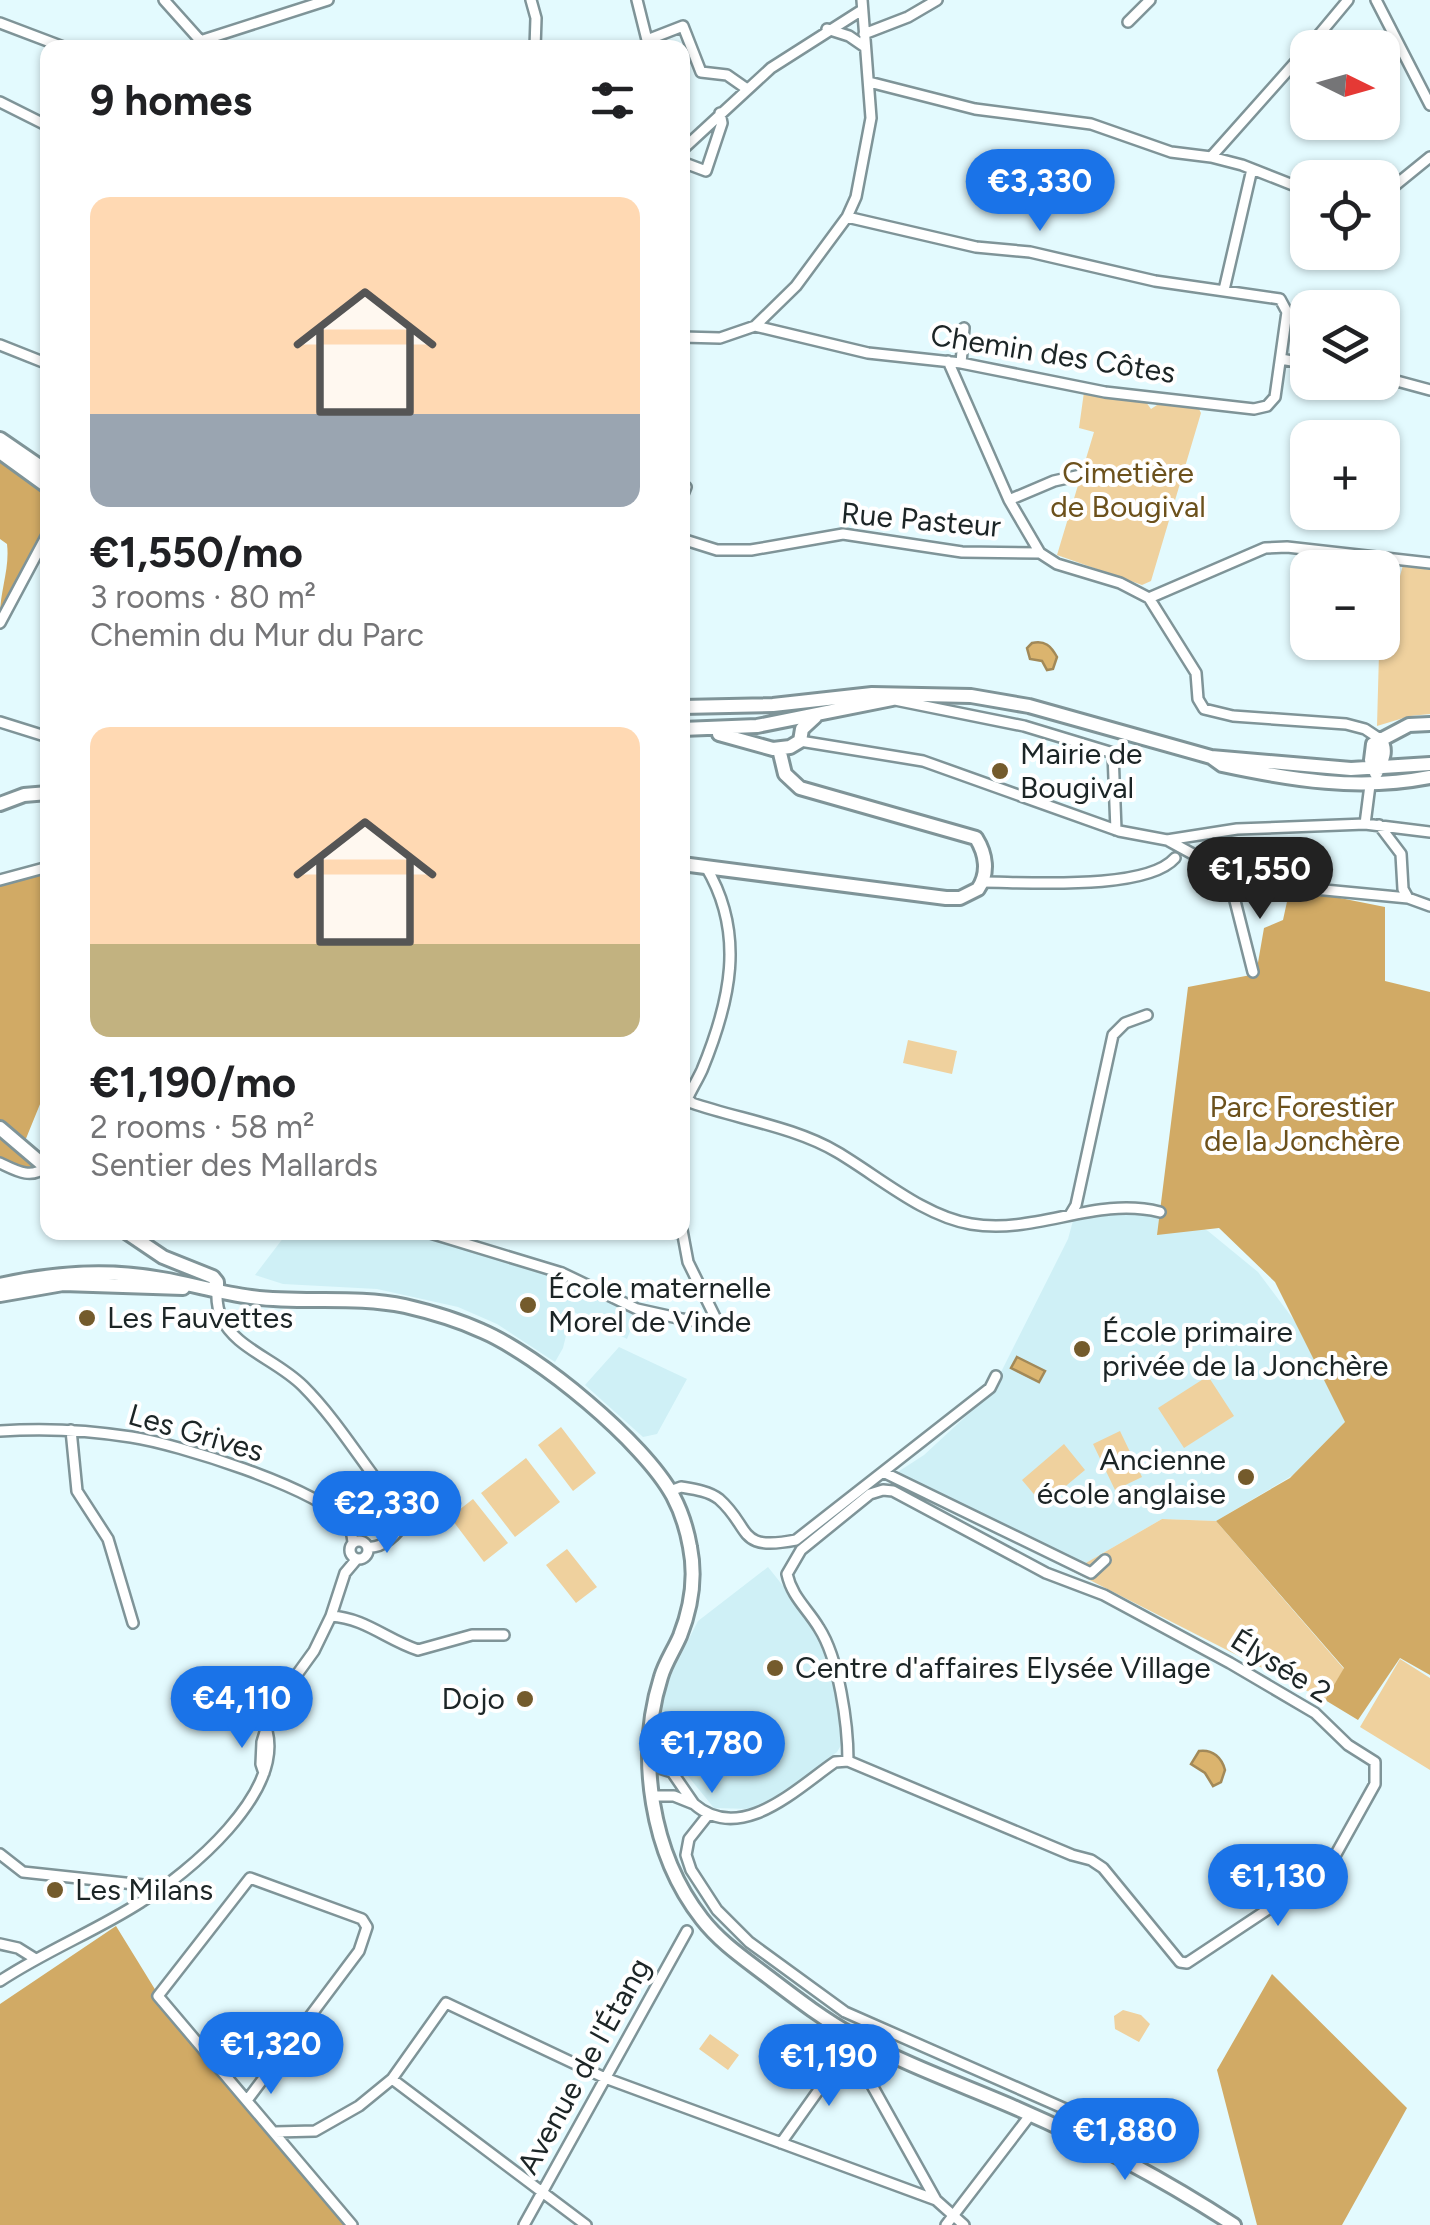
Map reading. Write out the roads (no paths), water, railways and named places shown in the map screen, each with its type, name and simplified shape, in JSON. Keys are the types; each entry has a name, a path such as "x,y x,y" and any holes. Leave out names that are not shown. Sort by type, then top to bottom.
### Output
{"street":[{"path":"164,0 200,40"},
{"path":"215,40 328,0"},
{"path":"531,0 536,18 535,40"},
{"path":"637,0 646,40 682,26 687,40"},
{"path":"864,34 908,17 937,0"},
{"path":"1128,22 1150,0"},
{"path":"1323,30 1348,0"},
{"path":"1376,0 1430,105"},
{"path":"690,337 720,338 755,326 796,286 847,216 856,198 871,118 862,5"},
{"path":"690,142 747,88 862,5"},
{"path":"0,23 45,40"},
{"path":"827,29 848,36 865,48"},
{"path":"690,46 700,72 727,75 747,88"},
{"path":"1211,157 1290,68"},
{"path":"869,82 974,109 1091,124 1171,152 1211,157 1290,185"},
{"path":"0,102 40,122"},
{"path":"690,165 706,171 722,122 720,113"},
{"path":"1400,181 1430,157"},
{"path":"1224,290 1252,170"},
{"path":"847,216 976,247 1030,252 1154,280 1280,300 1287,312 1281,358 1290,360"},
{"name":"Chemin des Côtes","path":"755,326 868,353 948,361 1104,392 1254,409 1267,406 1275,397 1281,358"},
{"path":"961,364 964,328"},
{"path":"0,345 40,361"},
{"path":"948,361 1009,500 1040,553"},
{"path":"1400,381 1430,390"},
{"path":"0,439 40,466"},
{"path":"0,452 40,481"},
{"path":"1009,500 1054,480 1081,474"},
{"name":"Rue Pasteur","path":"690,542 717,550 751,550 843,534 962,552 1040,553 1057,564 1153,596"},
{"path":"0,624 40,547"},
{"path":"1364,824 1370,785 1384,755 1380,738 1346,724 1233,716 1204,710 1198,699 1196,673 1153,596 1264,548 1287,547 1430,564"},
{"path":"690,707 773,706 872,694 984,698 1028,706 1212,757 1322,768 1430,764"},
{"path":"779,749 817,716 908,695"},
{"path":"963,715 984,698"},
{"path":"890,699 1024,726 1113,753 1116,830"},
{"path":"791,704 800,730"},
{"path":"755,706 759,744"},
{"path":"0,722 40,734"},
{"path":"690,730 776,722 955,770 1116,830 1167,840 1213,865 1230,881 1253,972"},
{"path":"1380,738 1409,726 1430,724"},
{"path":"690,730 733,736 779,749"},
{"path":"690,865 946,898 970,895 983,882 984,859 976,838 800,788 785,774 779,749"},
{"path":"1212,757 1222,765 1278,776 1370,785 1430,777"},
{"path":"0,804 40,794"},
{"path":"1167,840 1238,830 1364,824 1430,832"},
{"path":"1378,824 1401,854 1403,888 1408,898"},
{"path":"983,882 1115,880 1162,868 1175,858"},
{"path":"690,1087 702,1070 731,980 731,937 726,912 706,867"},
{"path":"0,880 40,869"},
{"path":"1230,881 1408,898 1430,906"},
{"path":"1070,1215 1076,1205 1112,1036 1125,1023 1147,1015"},
{"path":"690,1101 840,1153 957,1221 1005,1227 1044,1223 1110,1206 1160,1212"},
{"path":"0,1128 40,1163"},
{"path":"0,1163 27,1174 40,1171"},
{"path":"138,1240 163,1257 217,1282 216,1303 222,1322 241,1341 305,1388 400,1510 404,1522 400,1530 380,1546 368,1547"},
{"path":"453,1240 562,1273 637,1309 718,1322 688,1262 684,1240"},
{"path":"0,1286 63,1274 92,1274 166,1279 191,1288"},
{"path":"0,1295 63,1284 191,1288 262,1298 377,1302 416,1309 483,1331 549,1372 627,1439 670,1491 690,1548 692,1590 654,1703 650,1764 652,1796 669,1860 687,1898 704,1922 732,1949 853,2042 1031,2114 1122,2157 1234,2225"},
{"path":"670,1491 680,1486 719,1500 748,1536 759,1542 780,1544 796,1540 990,1388 996,1376"},
{"path":"71,1430 77,1491 108,1540 134,1623"},
{"name":"Les Grives","path":"0,1431 71,1430 136,1438 209,1457 262,1476 338,1515 350,1528 354,1542"},
{"path":"884,1472 1090,1573 1105,1560"},
{"name":"Élysée 2","path":"883,1490 893,1491 1046,1573 1104,1595 1316,1713 1374,1762 1375,1784 1331,1863 1318,1876 1187,1963 1180,1962 1102,1868 848,1761 832,1656 820,1629 791,1591 787,1574 800,1550 870,1494 883,1490"},
{"path":"0,1981 34,1958 160,1890 218,1840 259,1787 269,1753 267,1732 272,1709 304,1667 331,1616 344,1573 356,1560 366,1557 368,1547 364,1542 354,1542 350,1552 356,1560"},
{"path":"331,1616 367,1625 418,1650 472,1635 504,1635"},
{"path":"652,1796 674,1796 708,1814 750,1816 768,1811 835,1762 848,1761"},
{"path":"650,1764 672,1772 694,1804"},
{"path":"708,1814 689,1838 686,1855 691,1870 717,1910 749,1942 845,2012 1090,2116"},
{"path":"0,1854 23,1872 153,1886 160,1890"},
{"path":"248,2100 358,1951 366,1927 362,1918 250,1878 158,1996 352,2225"},
{"name":"Avenue de l'Étang","path":"524,2225 687,1931"},
{"path":"0,1944 18,1948 34,1958"},
{"path":"276,2132 315,2131 360,2106 392,2079 446,2003 605,2078 936,2200 964,2225"},
{"path":"781,2142 853,2042"},
{"path":"853,2042 936,2200"},
{"path":"392,2079 586,2225"},
{"path":"946,2225 1031,2114"}],"place":[{"name":"Mairie de Bougival","path":"1000,771"},
{"name":"École maternelle Morel de Vinde","path":"528,1305"},
{"name":"Les Fauvettes","path":"87,1318"},
{"name":"École primaire privée de la Jonchère","path":"1082,1349"},
{"name":"Ancienne école anglaise","path":"1246,1477"},
{"name":"Centre d'affaires Elysée Village","path":"775,1668"},
{"name":"Dojo","path":"525,1699"},
{"name":"Les Milans","path":"55,1890"}],"park label":[{"name":"Cimetière de Bougival","path":"1128,490"},
{"name":"Parc Forestier de la Jonchère","path":"1302,1124"}]}
